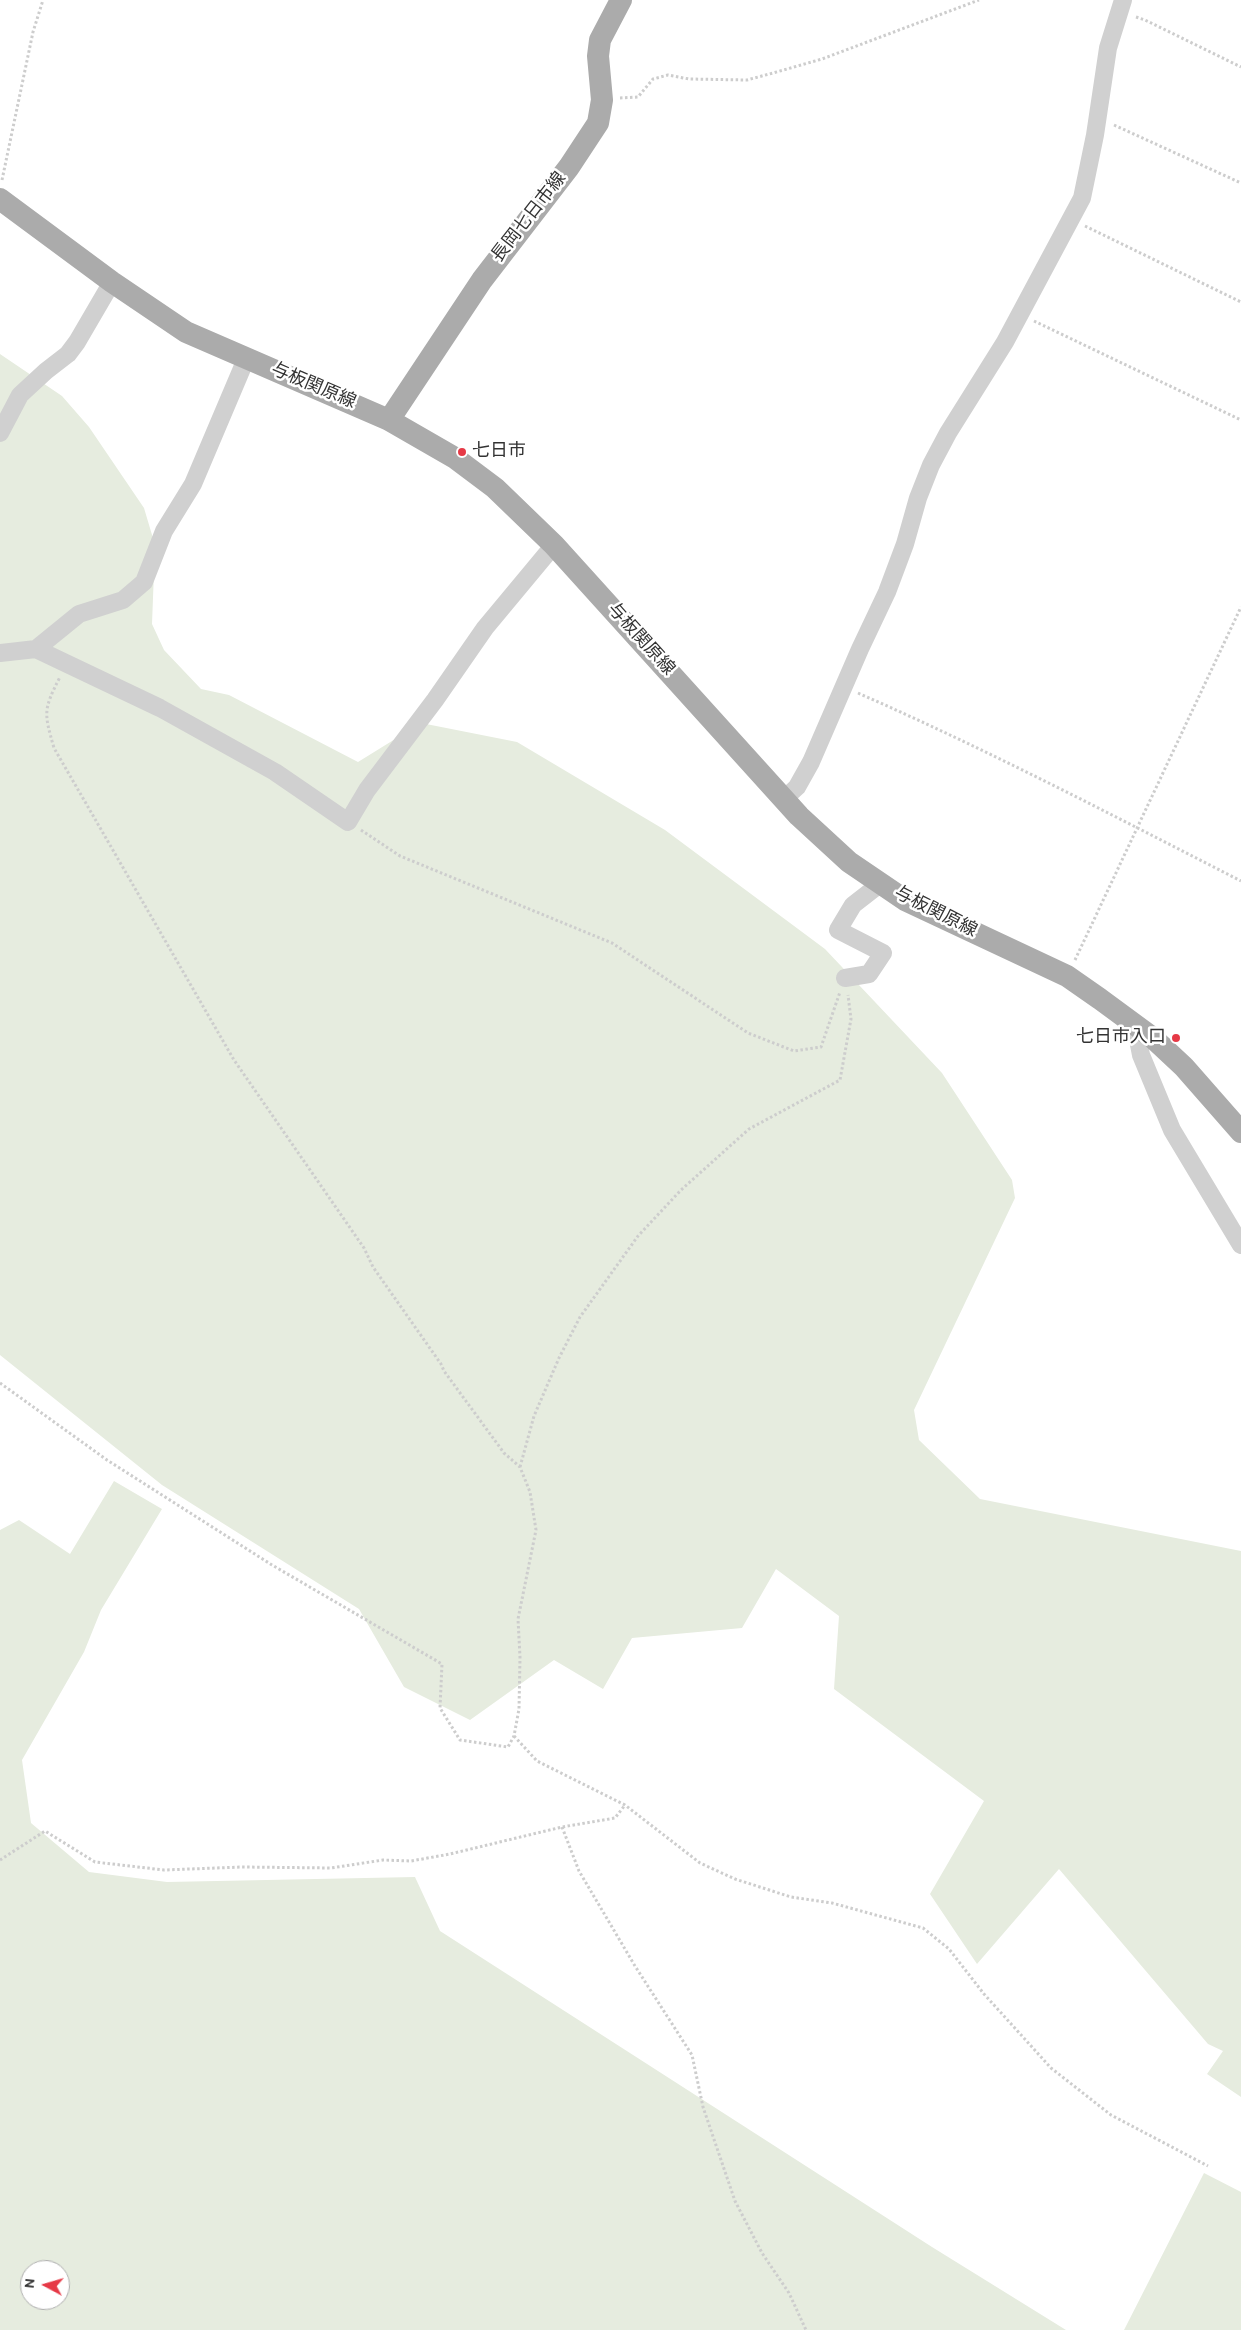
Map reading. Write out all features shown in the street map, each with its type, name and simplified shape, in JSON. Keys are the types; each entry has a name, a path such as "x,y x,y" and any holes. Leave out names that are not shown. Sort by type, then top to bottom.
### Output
{"main road":[{"name":"長岡七日市線","path":"389,420 482,280 588,140 598,123 602,100 598,56 600,40 621,0"},
{"name":"与板関原線","path":"0,199 112,282 186,332 389,420 448,454 495,488 554,545 783,800 850,862 880,884 942,919 1068,976 1136,1024 1184,1067 1241,1132"}],"street":[{"path":"783,800 797,787 811,762 887,592 931,465 948,433 1020,314 1082,198 1098,117 1108,48 1120,6"},
{"path":"0,432 20,396 46,371 68,354 77,342 112,282"},
{"path":"36,649 79,614 123,600 144,582 164,531 193,484 246,359"},
{"path":"0,652 36,649 66,665 160,708 259,763 348,822 367,790 435,700 485,628 554,545"},
{"path":"845,978 869,974 883,953 838,930 853,905 880,884"},
{"path":"1136,1024 1141,1055 1172,1130 1241,1245"}],"path":[{"path":"0,188 33,32 43,0"},
{"path":"602,100 638,97 653,79 668,75 690,79 747,80 822,58 979,0"},
{"path":"1120,6 1241,67"},
{"path":"1098,117 1241,183"},
{"path":"1071,219 1241,302"},
{"path":"1020,314 1241,420"},
{"path":"1068,976 1241,607"},
{"path":"0,1383 107,1460 272,1565 442,1664 440,1708 460,1740 508,1747 514,1736 519,1709 520,1657 518,1619 536,1530 530,1492 520,1467 504,1453 444,1371 373,1267 364,1248 234,1060 54,748 46,722 47,702 66,665"},
{"path":"844,687 938,728 1241,880"},
{"path":"348,822 400,856 612,943 748,1032 794,1051 821,1047 845,978"},
{"path":"520,1467 534,1416 563,1350 580,1317 638,1236 681,1190 749,1129 840,1080 851,1019 845,978"},
{"path":"514,1736 537,1761 625,1805 700,1863 735,1879 791,1897 832,1903 923,1928 949,1949 984,1994 1051,2068 1111,2115 1208,2166"},
{"path":"0,1860 45,1831 95,1862 164,1870 242,1867 331,1868 383,1860 412,1860 450,1854 562,1828 615,1818 625,1805"},
{"path":"562,1828 579,1872 635,1966 692,2055 703,2107 736,2202 762,2253 789,2293 806,2330"}],"shaded area":[{"path":"0,354 62,396 89,427 144,508 155,545 152,624 164,650 201,689 229,695 358,762 421,723 517,742 665,830 825,949 942,1073 1012,1180 1015,1198 914,1410 919,1440 980,1499 1241,1551 1241,2097 1207,2074 1223,2051 1208,2044 1059,1869 977,1964 930,1894 984,1801 834,1689 839,1616 776,1569 742,1628 632,1638 603,1689 554,1660 470,1720 404,1687 359,1609 162,1485 0,1355"},
{"path":"114,1481 162,1509 101,1610 84,1652 22,1760 31,1823 89,1872 167,1882 415,1877 440,1931 932,2247 1066,2330 0,2330 0,1530 19,1520 70,1554"},
{"path":"1204,2173 1241,2192 1241,2330 1124,2330"}],"place":[{"name":"七日市","path":"462,452"},
{"name":"七日市入口","path":"1176,1038"}]}
